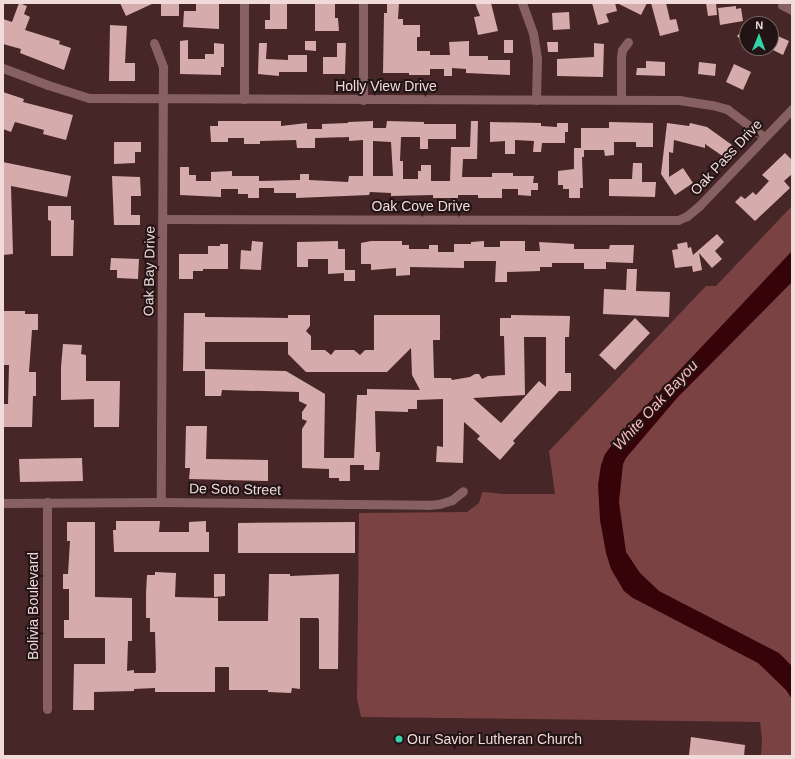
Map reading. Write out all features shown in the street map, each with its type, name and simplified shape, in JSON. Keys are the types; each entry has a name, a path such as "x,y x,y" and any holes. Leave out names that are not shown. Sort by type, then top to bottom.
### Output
{"street":[{"path":"244,3 244,99"},
{"path":"363,3 363,100"},
{"path":"522,3 533,33 537,58 536,100"},
{"path":"782,5 792,10"},
{"path":"621,99 621,58 622,50 628,42"},
{"name":"Oak Bay Drive","path":"154,43 163,66 161,502"},
{"name":"Holly View Drive","path":"3,68 84,98 679,100 727,109 764,137"},
{"name":"Oak Pass Drive","path":"678,220 687,216 699,206 792,109"},
{"name":"Oak Cove Drive","path":"163,219 678,220"},
{"name":"De Soto Street","path":"3,503 161,502 428,505 439,504 452,500 463,491"},
{"name":"Bolivia Boulevard","path":"47,502 47,709"}],"shaded area":[{"path":"792,206 792,756 761,756 762,739 760,722 361,717 357,699 359,513 467,512 479,503 482,493 484,492 503,494 555,494 549,451 706,286 716,286"}],"water":[{"name":"White Oak Bayou","path":"792,251 792,282 677,398 626,458 623,464 619,502 626,552 640,573 659,591 779,653 792,666 792,699 786,690 758,663 633,598 624,591 611,569 606,553 600,520 598,485 601,465 605,454 625,428"}],"building":[{"path":"19,3 27,6 24,14 30,17 25,30 60,41 59,44 71,48 64,70 20,53 21,49 3,44 3,19 12,22"},
{"path":"120,3 154,3 126,16"},
{"path":"161,3 179,3 179,16 161,16"},
{"path":"196,3 219,3 219,29 183,27 184,11 196,11"},
{"path":"270,3 287,3 287,29 265,29 265,20 270,20"},
{"path":"315,3 335,3 335,18 338,18 339,31 315,31"},
{"path":"387,3 399,3 398,19 403,19 403,25 420,25 420,37 417,37 417,51 430,51 430,55 450,55 449,42 469,41 469,56 488,56 488,60 510,60 510,75 466,73 466,69 452,68 452,76 444,76 444,69 430,69 430,75 383,73 384,13 387,13"},
{"path":"475,3 491,3 498,31 478,35 474,17 480,16"},
{"path":"592,3 615,3 617,11 606,14 609,22 598,25"},
{"path":"617,3 647,3 641,15"},
{"path":"651,3 666,3 670,20 676,19 679,31 660,36"},
{"path":"706,3 716,3 717,15 708,16"},
{"path":"736,6 736,9 741,8 742,16 739,16 739,22 720,25 718,8"},
{"path":"569,12 570,29 553,30 552,13"},
{"path":"110,25 127,26 125,63 135,63 135,81 109,81"},
{"path":"779,37 789,41 783,55 779,53"},
{"path":"188,40 188,59 205,59 205,54 214,54 214,43 224,44 224,67 221,67 221,75 180,74 180,41"},
{"path":"504,40 513,40 513,53 504,53"},
{"path":"305,41 316,41 316,51 305,50"},
{"path":"547,42 558,42 558,52 548,52"},
{"path":"259,43 267,43 266,59 288,60 288,55 307,55 307,72 279,72 279,76 258,74"},
{"path":"337,43 346,43 345,74 323,74 323,57 337,57"},
{"path":"594,43 604,44 603,77 557,76 557,59 594,57"},
{"path":"646,61 665,62 665,76 636,75 637,68 646,68"},
{"path":"699,62 716,64 715,76 698,74"},
{"path":"734,64 751,72 743,90 726,82"},
{"path":"3,92 24,99 23,102 73,115 66,140 43,134 44,130 15,122 11,132 3,129"},
{"path":"218,121 281,121 281,126 307,123 307,129 322,129 322,124 373,121 373,128 386,128 387,121 424,122 424,124 456,124 456,139 428,139 428,149 420,149 420,137 401,137 400,161 403,161 403,179 418,179 418,171 421,171 421,165 431,165 431,181 450,181 451,147 470,147 471,121 478,121 477,159 463,159 462,177 492,177 492,173 513,173 513,176 534,176 533,183 538,183 538,190 531,190 531,196 518,195 518,189 502,189 502,198 478,198 478,195 458,195 458,198 433,198 433,195 391,196 391,193 370,192 369,195 296,198 296,193 274,193 274,188 259,188 259,198 248,198 248,194 238,194 238,189 221,189 221,197 180,195 180,167 189,167 189,175 196,175 196,181 211,181 211,172 232,171 232,176 259,176 259,181 300,180 300,174 309,174 309,180 348,182 349,176 363,176 363,140 349,141 349,137 315,138 315,148 297,148 296,140 260,141 260,144 244,144 244,138 228,138 228,142 211,142 210,126 218,126","holes":["373,141 391,142 393,176 373,176"]},
{"path":"490,122 541,123 541,126 557,127 557,123 568,123 568,132 565,132 565,143 542,143 541,152 533,152 534,141 515,140 515,154 505,154 505,141 490,142"},
{"path":"609,122 653,123 653,147 636,147 636,142 614,142 614,155 605,156 604,150 584,150 584,157 582,157 583,188 580,188 580,198 569,198 569,189 563,189 563,185 558,185 558,171 574,169 574,148 581,148 581,128 609,128"},
{"path":"667,123 689,126 690,123 707,127 732,145 724,157 705,144 705,148 674,140 673,153 669,152 669,177 683,168 693,183 675,195 661,174"},
{"path":"114,142 141,142 141,152 135,152 135,163 114,164"},
{"path":"785,153 792,160 792,174 784,181 790,188 755,221 735,202 741,196 745,199 753,192 756,195 769,181 762,175"},
{"path":"3,162 71,176 67,197 11,186 13,254 3,255"},
{"path":"633,163 642,163 642,182 656,182 655,197 609,196 609,179 632,179"},
{"path":"112,176 140,177 141,196 131,196 131,215 140,215 140,225 114,225"},
{"path":"48,206 71,206 71,220 74,220 73,256 51,256 51,221 48,220"},
{"path":"717,234 724,242 715,251 722,259 712,268 699,253 702,270 693,272 692,266 675,268 672,250 678,249 677,244 687,242 688,248 691,247 693,255"},
{"path":"252,241 263,242 261,270 240,269 241,250 251,251"},
{"path":"338,241 338,249 345,249 345,270 355,270 355,281 344,281 344,273 328,274 328,259 308,259 308,267 297,267 297,242"},
{"path":"371,241 402,241 402,245 409,245 409,249 429,249 429,245 438,245 438,252 454,252 454,244 471,244 471,242 484,241 484,247 500,247 500,241 525,241 525,251 540,251 539,242 574,244 574,249 609,249 610,245 634,245 633,263 606,262 606,269 584,269 584,263 552,263 552,267 540,267 540,271 507,272 507,282 495,282 496,261 464,261 464,268 410,267 410,275 396,276 396,268 371,270 371,264 361,264 361,243"},
{"path":"220,244 228,244 228,269 203,269 203,271 193,271 193,279 179,279 179,254 208,254 208,246 220,246"},
{"path":"111,258 139,259 138,279 117,278 117,270 110,270"},
{"path":"627,269 637,269 636,291 670,292 669,317 603,314 604,289 626,290"},
{"path":"3,311 25,311 25,314 38,314 38,330 32,330 29,372 36,372 36,396 33,396 32,427 3,427 3,404 8,404 9,365 3,365"},
{"path":"184,313 205,313 205,317 288,318 288,315 310,315 310,326 306,331 311,336 311,350 325,350 331,355 335,350 354,350 360,355 365,350 374,350 374,315 440,315 440,340 433,340 434,378 451,378 452,380 470,377 475,374 479,374 482,379 488,376 505,375 504,336 500,336 500,318 511,318 511,315 570,316 569,337 565,337 565,373 571,373 571,391 559,391 513,441 515,443 500,460 477,439 480,436 464,422 463,463 436,462 437,446 443,447 443,399 417,400 417,409 408,409 408,412 375,411 376,452 380,452 379,470 364,470 364,465 350,465 350,481 339,481 339,478 329,478 329,469 302,468 302,429 307,421 302,419 302,412 307,405 299,401 299,392 222,390 221,396 205,396 205,371 183,371","holes":["524,337 546,337 546,387 539,381 501,423 473,398 525,395","205,342 288,342 288,354 306,372 387,372 411,348 412,375 420,390 367,389 367,395 357,395 354,458 324,458 325,394 286,371 205,369"]},
{"path":"635,318 650,333 615,370 599,355"},
{"path":"63,344 82,345 81,354 86,355 86,381 120,381 119,427 94,427 94,399 61,400"},
{"path":"186,426 207,426 206,459 268,460 268,481 189,479 190,468 185,468"},
{"path":"82,458 83,481 20,482 19,459"},
{"path":"116,521 160,521 159,532 189,532 189,522 206,521 206,532 209,532 209,552 114,552 113,530 116,530"},
{"path":"67,522 95,522 95,597 132,598 132,641 128,641 127,671 134,670 134,673 155,673 156,670 155,632 150,632 150,618 146,618 147,575 155,575 155,572 176,573 175,597 218,598 218,621 268,621 269,574 290,574 290,576 339,574 338,669 319,669 319,620 318,618 300,618 300,689 292,688 291,693 268,692 268,690 229,690 229,667 215,667 215,692 155,692 155,688 134,689 134,691 94,692 94,710 73,710 74,664 105,664 105,638 64,638 64,620 69,620 69,589 63,589 63,574 68,574 70,541 67,541"},
{"path":"355,522 355,553 238,553 238,523"},
{"path":"214,574 225,574 225,596 214,597"},
{"path":"691,737 745,745 744,756 689,755"}],"place":[{"name":"Our Savior Lutheran Church","path":"399,739"}]}
